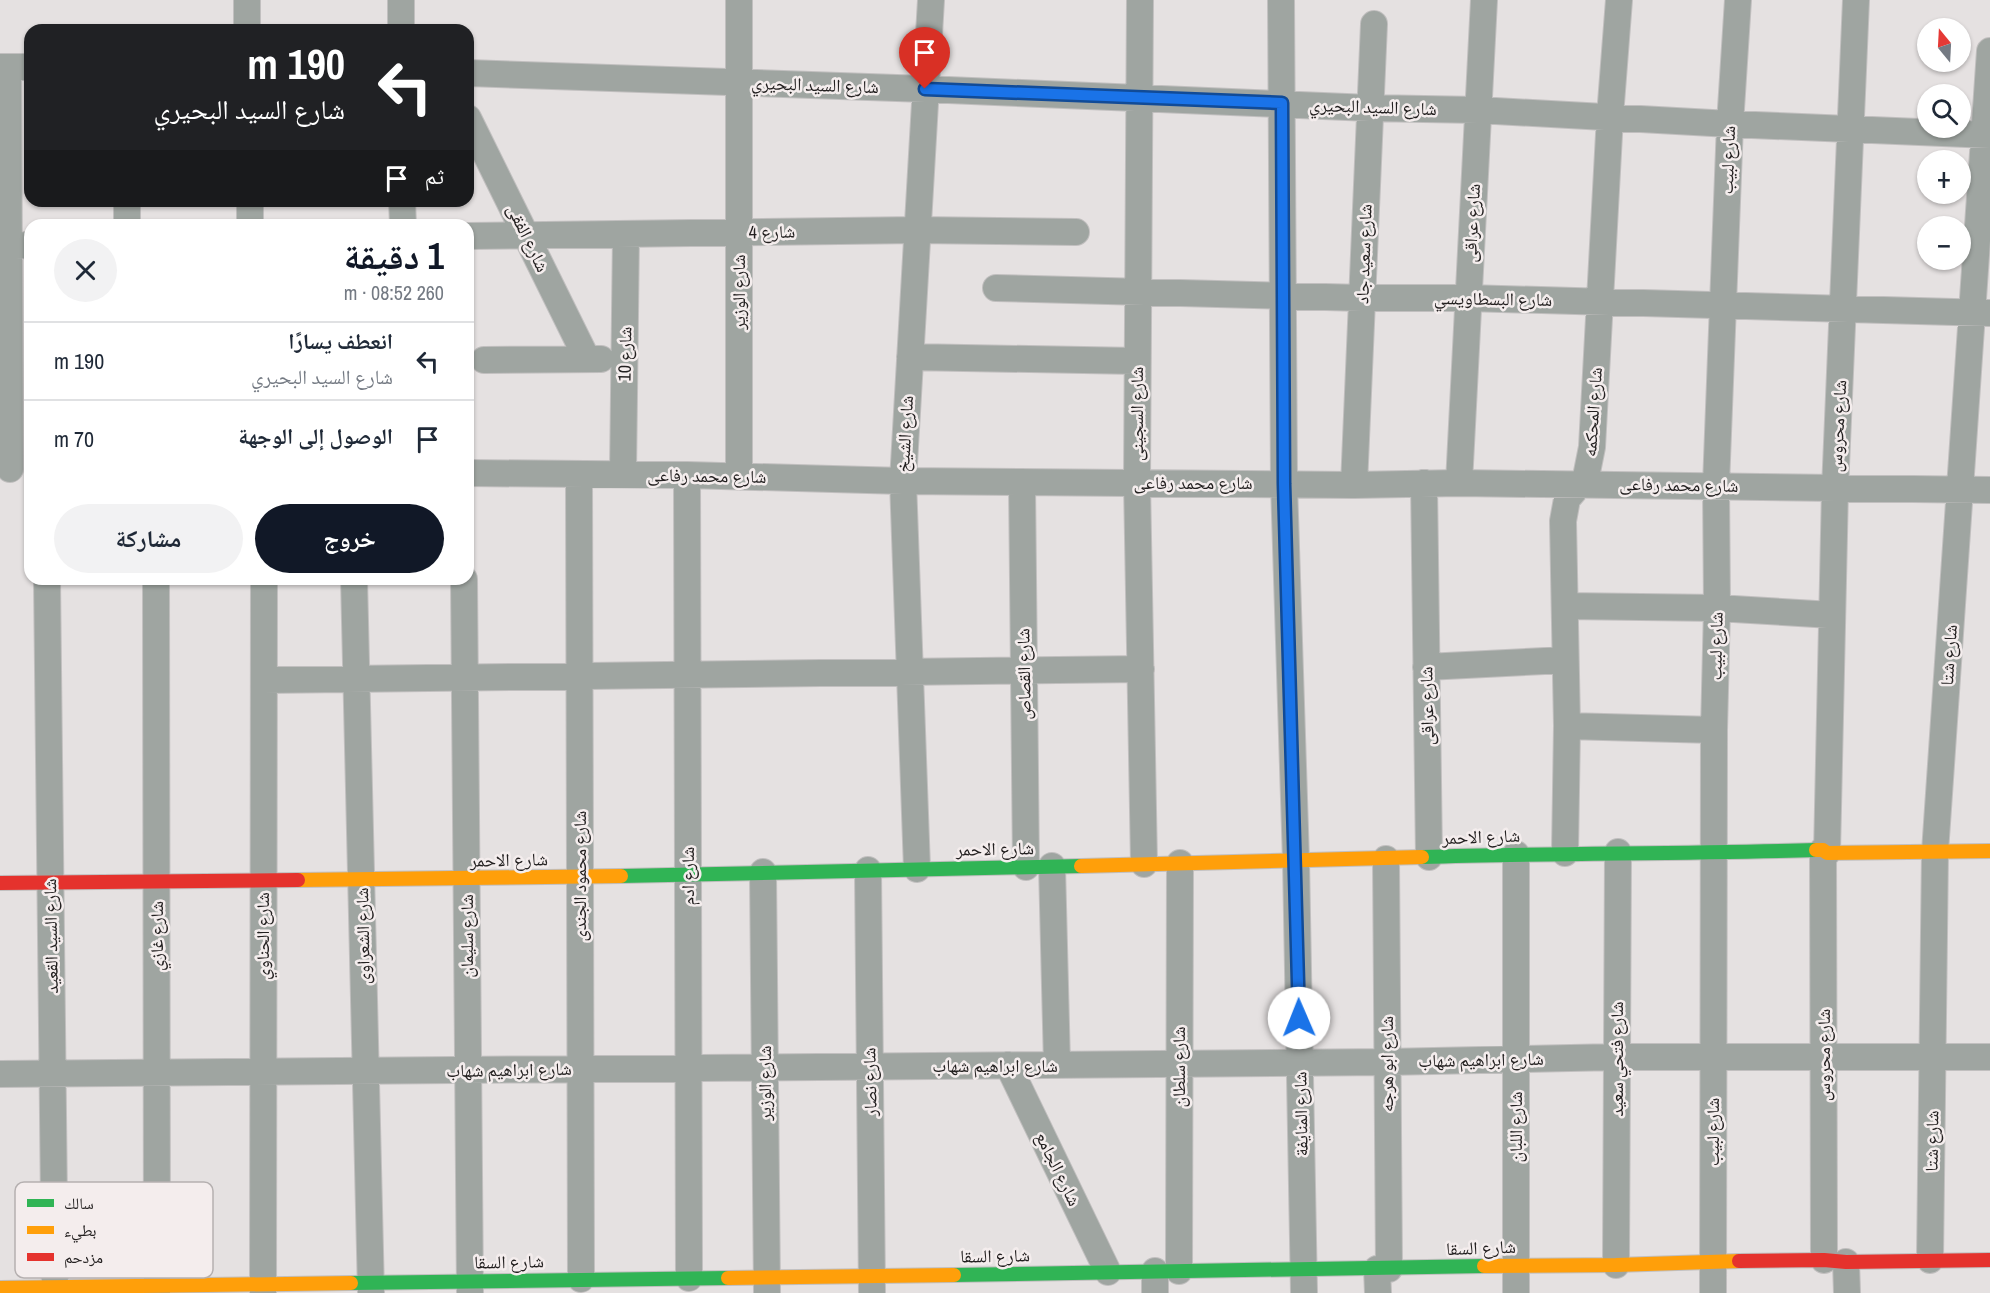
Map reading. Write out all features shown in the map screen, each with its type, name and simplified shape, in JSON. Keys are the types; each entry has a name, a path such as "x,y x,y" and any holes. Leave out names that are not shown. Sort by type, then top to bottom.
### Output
{"street":[{"path":"247,0 247,24"},
{"path":"400,0 401,24"},
{"name":"شارع الوزير","path":"739,477 740,0"},
{"name":"شارع الشيخ","path":"917,869 903,481 930,0"},
{"name":"شارع السجينى","path":"1140,0 1137,483 1144,864"},
{"name":"شارع المنايفة","path":"1281,0 1284,484 1296,861 1304,1281"},
{"name":"شارع عراقى","path":"1459,483 1484,0"},
{"name":"شارع المحكمه","path":"1565,853 1567,726 1563,521 1567,499 1586,477 1592,447 1610,116 1619,0"},
{"name":"شارع لبيب","path":"1713,1293 1716,485 1730,124 1738,0"},
{"name":"شارع محروس","path":"1847,1293 1835,1261 1824,1056 1825,852 1835,489 1856,0"},
{"name":"شارع سعيد جاد","path":"1354,485 1374,24"},
{"name":"شارع شتا","path":"1930,1260 1935,852 1960,490 1981,313 1990,51"},
{"path":"13,67 13,469"},
{"name":"شارع السيد البحيري","path":"474,73 1370,108 1478,110 1730,124 1988,134"},
{"name":"شارع الفقى","path":"474,130 587,359"},
{"name":"شارع 4","path":"474,236 917,230 1076,232"},
{"name":"شارع 10","path":"623,474 626,234"},
{"name":"شارع البسطاويسي","path":"996,288 1362,298 1468,298 1981,313"},
{"path":"910,357 1137,361"},
{"path":"484,360 624,359"},
{"name":"شارع محمد رفاعى","path":"474,472 903,481 1716,485 1835,489 1990,490"},
{"name":"شارع محمود الجندى","path":"579,474 580,1069 589,1284"},
{"name":"شارع ادم","path":"687,475 688,1068 704,1283"},
{"name":"شارع القصاص","path":"1022,482 1026,867"},
{"name":"شارع عراقى","path":"1424,483 1429,857"},
{"name":"شارع السيد القعيد","path":"47,585 54,1182"},
{"name":"شارع غازي","path":"156,585 157,1182"},
{"name":"شارع الحناوي","path":"263,1288 264,585"},
{"name":"شارع الشعراوى","path":"354,585 371,1288"},
{"name":"شارع سليمان","path":"464,585 470,1287"},
{"path":"1565,606 1717,608 1832,615"},
{"path":"1426,667 1564,660"},
{"path":"264,680 1141,669"},
{"path":"1567,726 1714,730"},
{"name":"شارع الاحمر","path":"0,883 466,879 1618,852 1990,851"},
{"name":"شارع فتحي سعيد","path":"1616,1265 1618,852"},
{"name":"شارع اللبان","path":"1516,854 1516,1293"},
{"name":"شارع ابو هرجه","path":"1381,1277 1387,1062 1386,858"},
{"name":"شارع سلطان","path":"1163,1279 1179,1064 1180,863"},
{"path":"1052,866 1057,1065"},
{"name":"شارع نصار","path":"868,870 872,1284"},
{"name":"شارع الوزير","path":"763,872 767,1285"},
{"name":"شارع ابراهيم شهاب","path":"0,1074 1300,1063 1617,1057 1990,1057"},
{"name":"شارع الجامع","path":"1008,1065 1092,1279"},
{"name":"شارع السقا","path":"0,1288 55,1290 371,1288 704,1283 767,1285 978,1283 1092,1279 1304,1281 1381,1277 1516,1265 1616,1265 1713,1261 1990,1260"}],"traffic: fast":[{"path":"1422,857 1816,850"},
{"path":"621,876 1081,866"},
{"path":"954,1275 1484,1266"},
{"path":"351,1283 728,1278"}],"traffic: slow":[{"path":"1816,850 1823,850 1827,853 1990,851"},
{"path":"1081,866 1422,857"},
{"path":"298,880 621,876"},
{"path":"1484,1266 1739,1261"},
{"path":"728,1278 954,1275"},
{"path":"0,1288 351,1283"}],"traffic: jam":[{"path":"0,883 298,880"},
{"path":"1739,1261 1990,1260"}],"route":[{"path":"925,89 1282,103 1284,484 1299,1018"}]}
